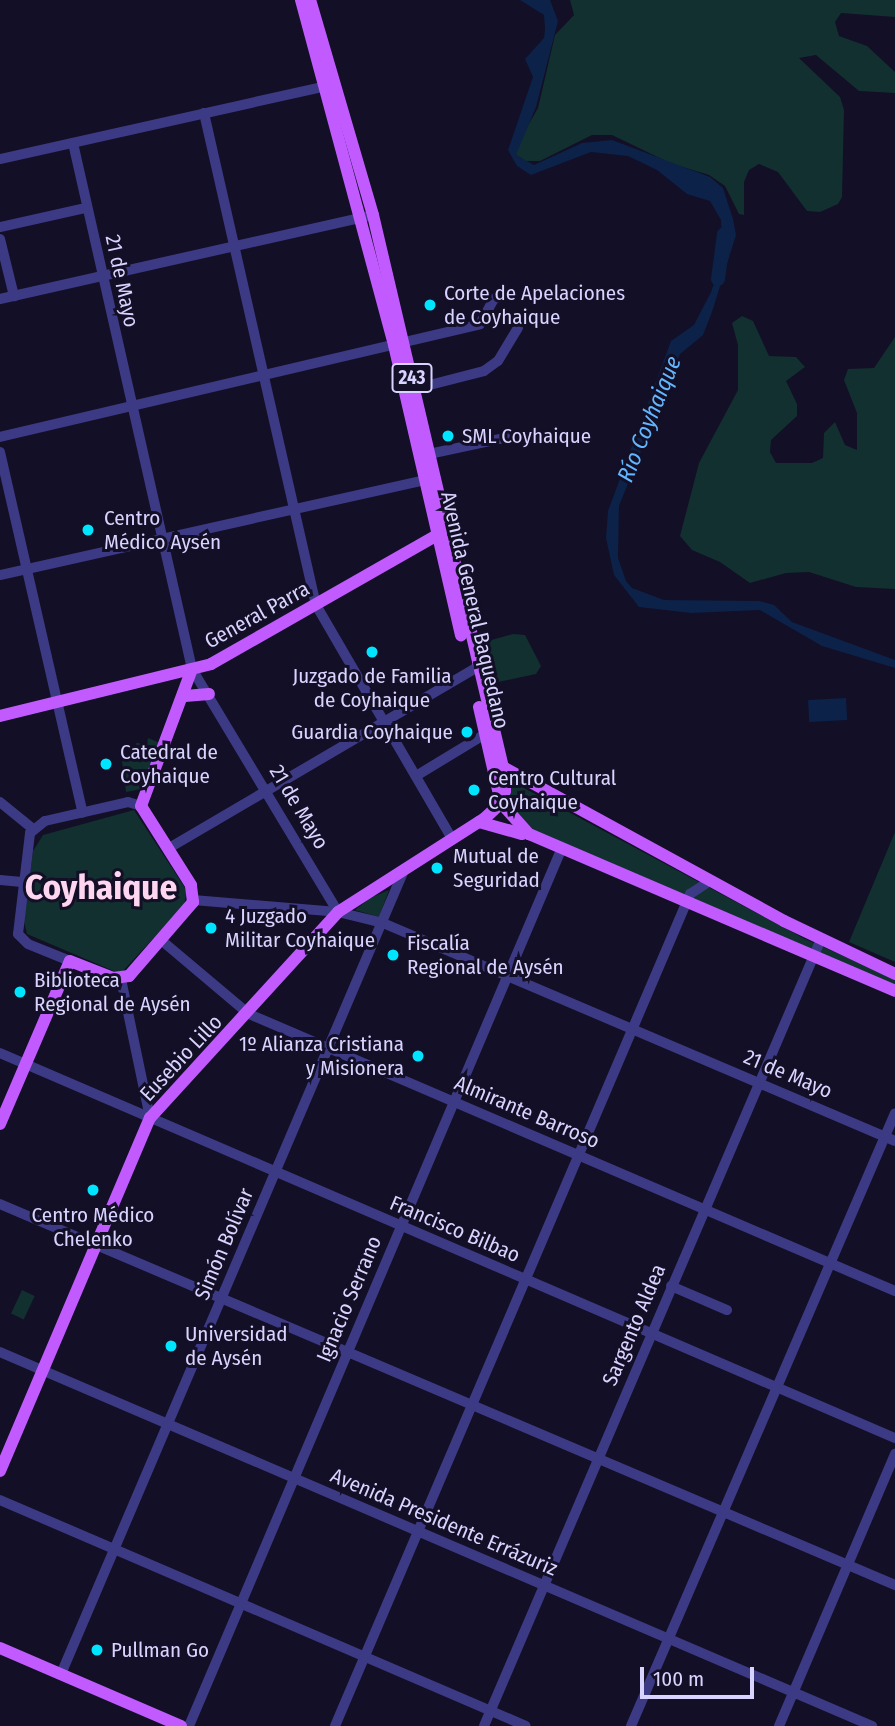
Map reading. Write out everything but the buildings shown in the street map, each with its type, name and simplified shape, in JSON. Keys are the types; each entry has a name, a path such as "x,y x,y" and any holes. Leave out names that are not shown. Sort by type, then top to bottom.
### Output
{"main road":[{"name":"Avenida General Baquedano","path":"301,0 313,27 368,216 429,479 437,535 503,768"},
{"name":"Avenida General Baquedano","path":"310,0 313,27"},
{"name":"Avenida General Baquedano","path":"399,344 414,389 429,454 429,479 450,542 485,734 502,803 517,824 536,839 895,991"},
{"path":"437,535 450,542"},
{"name":"General Parra","path":"0,716 218,661 437,535"},
{"path":"0,1124 70,961 121,979 162,940 193,900 191,885 141,806 185,696 192,669"},
{"path":"185,696 209,694"},
{"path":"502,803 503,768 710,881 895,974"},
{"name":"Eusebio Lillo","path":"0,1471 150,1118 249,1014 338,912 479,822 502,803"},
{"path":"479,822 536,839"},
{"path":"0,1648 181,1726"}],"street":[{"path":"0,159 330,85"},
{"path":"204,113 316,605 452,839"},
{"name":"21 de Mayo","path":"73,143 130,407 192,669 338,912 383,923 890,1139"},
{"path":"0,227 86,208"},
{"path":"0,299 368,216"},
{"path":"0,239 14,296"},
{"path":"0,437 480,324 494,299 509,295"},
{"path":"414,389 484,371 498,361 518,328"},
{"path":"429,454 509,437"},
{"path":"0,452 83,813"},
{"path":"0,575 429,479"},
{"path":"169,848 474,668"},
{"path":"416,776 485,734"},
{"path":"0,802 33,829"},
{"path":"70,961 19,936 22,882 33,829 44,821 131,802 141,806"},
{"name":"Ignacio Serrano","path":"189,1726 561,850"},
{"name":"Simón Bolívar","path":"61,1674 405,868"},
{"path":"0,880 22,882"},
{"path":"335,1726 694,887 710,881"},
{"path":"193,900 338,912"},
{"name":"Sargento Aldea","path":"484,1726 542,1585 821,939"},
{"name":"Almirante Barroso","path":"162,940 249,1014 895,1291"},
{"path":"121,979 150,1118"},
{"name":"Francisco Bilbao","path":"0,1054 895,1438"},
{"path":"631,1726 830,1263 890,1139 895,1113"},
{"path":"0,1204 895,1585"},
{"path":"671,1286 727,1310"},
{"name":"Avenida Presidente Errázuriz","path":"0,1352 872,1726"},
{"path":"779,1726 895,1454"},
{"path":"0,1500 526,1726"}],"green space":[{"path":"570,0 895,0 895,17 841,13 835,22 839,36 867,46 895,72 895,93 859,91 816,55 799,58 840,97 844,110 842,197 838,204 820,212 807,211 778,172 759,164 749,170 744,182 744,215 739,214 725,186 709,175 670,163 612,135 592,135 540,161 526,161 516,155 518,143 538,108 555,35 574,15"},
{"path":"742,316 753,321 769,356 796,357 805,367 786,381 797,404 797,416 771,440 770,452 776,463 812,463 823,458 824,433 835,422 845,445 857,450 857,413 844,380 848,369 874,368 895,337 895,589 856,587 809,572 786,573 750,583 720,562 692,550 680,536 699,463 738,390 738,345 732,323"},
{"path":"513,634 525,635 541,666 536,674 484,685 474,645"},
{"path":"148,738 160,743 141,789 126,792 122,761 139,758 136,743 147,743"},
{"path":"507,779 805,939 895,979 895,987 539,835 508,804"},
{"path":"134,810 187,891 184,905 123,971 116,972 27,934 24,921 33,851 43,835"},
{"path":"895,832 895,962 849,942"},
{"path":"389,890 379,917 355,910 370,898"},
{"path":"22,1290 35,1296 24,1319 11,1314"}],"water":[{"path":"520,0 550,0 558,21 536,107 516,155 534,165 582,143 612,140 710,177 723,188 736,235 703,335 680,354 619,506 618,558 626,581 632,588 664,600 759,601 774,605 792,622 895,660 895,668 822,646 760,610 691,613 639,607 614,575 606,538 608,511 671,341 694,325 711,292 723,257 721,220 710,201 687,194 657,170 628,156 591,152 531,175 517,166 508,150 533,77 525,59 544,38 545,29 544,15"},
{"path":"846,698 847,720 809,722 808,700"}],"waterway":[{"name":"Río Coyhaique","path":"718,279 724,234"}],"place":[{"name":"Corte de Apelaciones de Coyhaique","path":"430,305"},
{"name":"SML Coyhaique","path":"448,436"},
{"name":"Centro Médico Aysén","path":"88,530"},
{"name":"Juzgado de Familia de Coyhaique","path":"372,652"},
{"name":"Guardia Coyhaique","path":"467,732"},
{"name":"Catedral de Coyhaique","path":"106,764"},
{"name":"Centro Cultural Coyhaique","path":"474,790"},
{"name":"Mutual de Seguridad","path":"437,868"},
{"name":"4 Juzgado Militar Coyhaique","path":"211,928"},
{"name":"Fiscalía Regional de Aysén","path":"393,955"},
{"name":"Biblioteca Regional de Aysén","path":"20,992"},
{"name":"1º Alianza Cristiana y Misionera","path":"418,1056"},
{"name":"Centro Médico Chelenko","path":"93,1190"},
{"name":"Universidad de Aysén","path":"171,1346"},
{"name":"Pullman Go","path":"97,1650"}],"district":[{"name":"Coyhaique","path":"101,887"}]}
